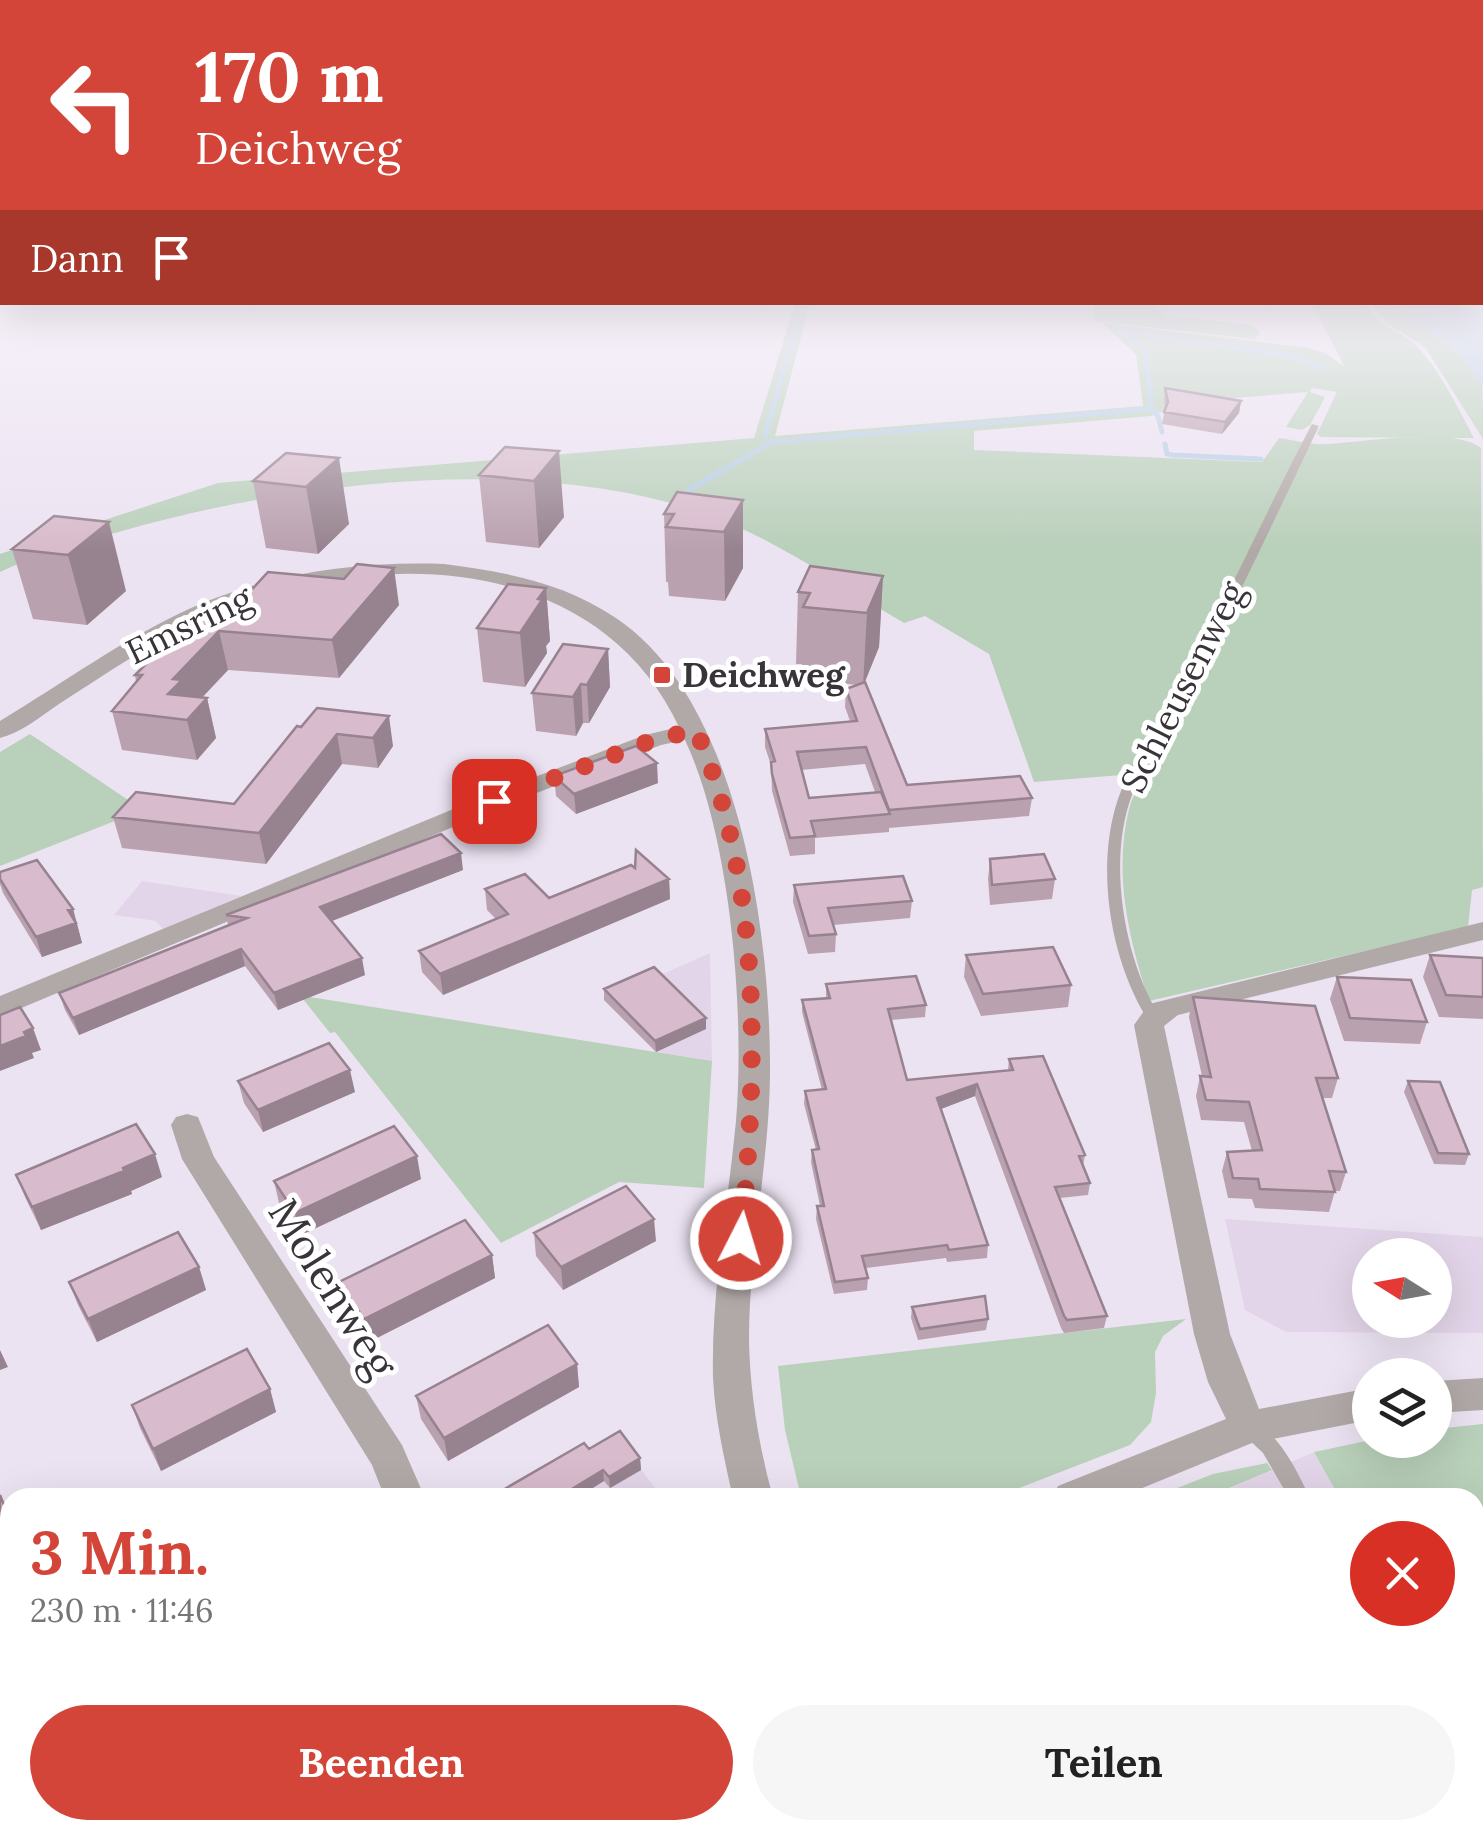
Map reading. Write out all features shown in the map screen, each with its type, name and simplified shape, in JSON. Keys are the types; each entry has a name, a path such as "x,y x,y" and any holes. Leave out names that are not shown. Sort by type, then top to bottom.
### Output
{"street":[{"name":"Emsring","path":"0,732 166,630 221,603 296,581 406,569 514,580 560,593 618,628 662,675 696,730 714,778 730,846 752,1004 753,1094 732,1380 750,1488"},
{"path":"0,1007 476,808 653,740 696,730"},
{"path":"1153,1017 1168,1007 1483,931"},
{"name":"Schleusenweg","path":"1153,1017 1149,1033 1212,1334 1228,1382 1250,1428"},
{"name":"Molenweg","path":"187,1125 198,1160 388,1457 402,1488"},
{"path":"1452,1395 1483,1394"},
{"path":"1097,1488 1250,1428 1352,1408"}],"lane":[{"name":"Schleusenweg","path":"1153,1017 1143,1004 1118,936 1116,860 1124,800 1206,648 1314,426"},
{"path":"1250,1428 1270,1448 1294,1488"}],"shaded area":[{"path":"142,881 242,896 163,929 156,921 114,915"},
{"path":"710,953 712,1061 656,1052 604,1000"},
{"path":"1225,1219 1483,1237 1483,1333 1452,1333 1452,1238 1352,1238 1352,1332 1286,1332 1245,1310"},
{"path":"621,1443 655,1488 532,1488"},
{"path":"1314,1452 1334,1488 1231,1488"}],"green space":[{"path":"772,378 790,378 775,436 1143,406 1139,378 1440,378 1474,438 1448,438 1481,448 1483,887 1472,890 1468,927 1149,1001 1135,954 1123,882 1124,833 1129,809 1146,773 1034,782 989,654 925,616 904,623 752,533 698,511 630,493 559,483 485,479 334,488 189,514 75,544 0,572 0,554 218,483 754,438","holes":["1312,388 1337,392 1317,434 1321,437 1404,438 1319,444 1279,438 1262,462 974,450 974,431 1151,416 1184,402 1308,392 1286,427 1302,430 1310,425 1325,397 1310,392"]},
{"path":"1444,378 1478,378 1482,384 1483,439"},
{"path":"30,734 143,810 0,866 0,752"},
{"path":"310,997 712,1061 704,1188 619,1182 501,1243 335,1032 330,1033 303,999"},
{"path":"1186,1319 1163,1336 1155,1352 1156,1393 1151,1422 1130,1445 1019,1488 799,1488 785,1430 778,1366"},
{"path":"1483,1424 1483,1488 1334,1488 1314,1452 1352,1444 1352,1458 1452,1458 1452,1427"},
{"path":"1267,1463 1272,1470 1229,1488 1177,1488 1213,1474"}],"building":[{"path":"1165,388 1241,401 1225,422 1164,412 1168,402"},
{"path":"505,447 559,451 534,481 479,475"},
{"path":"286,453 339,458 306,487 253,481"},
{"path":"677,492 743,500 724,532 666,527 674,514 664,514"},
{"path":"54,516 109,522 68,555 12,549"},
{"path":"357,564 394,568 332,640 219,631 173,679 182,680 168,694 207,698 187,720 112,711 142,675 135,675 205,609 231,612 268,572 344,579"},
{"path":"810,566 883,576 867,613 803,607 810,593 798,592"},
{"path":"508,584 546,588 520,633 477,628"},
{"path":"563,644 608,649 587,685 581,684 573,697 532,693"},
{"path":"865,682 907,785 1020,776 1032,798 889,810 866,747 797,752 809,798 881,792 890,814 811,821 815,836 790,838 772,774 771,762 775,761 765,729 857,721 846,689"},
{"path":"317,708 389,716 373,738 337,734 259,833 113,817 136,792 234,804 297,726 301,727"},
{"path":"636,746 657,763 574,794 554,776"},
{"path":"441,834 461,853 320,907 362,958 274,993 241,949 73,1018 59,993 247,918 226,915"},
{"path":"636,850 669,879 440,974 419,951 508,914 485,889 525,874 549,898 631,865 635,868"},
{"path":"1044,854 1055,879 992,885 990,859"},
{"path":"37,860 73,909 68,910 76,923 36,937 0,879 0,872"},
{"path":"903,876 912,901 828,908 836,934 809,936 794,885"},
{"path":"1053,947 1071,985 983,994 966,955"},
{"path":"1430,955 1483,958 1483,997 1446,995"},
{"path":"654,967 706,1018 655,1041 604,989"},
{"path":"916,976 926,1005 888,1009 907,1080 1013,1070 1009,1059 1043,1056 1085,1155 1079,1156 1090,1183 1055,1187 1107,1316 1067,1320 1064,1316 977,1084 937,1098 988,1245 949,1250 947,1245 862,1256 868,1278 835,1282 817,1206 824,1206 812,1150 819,1149 805,1091 826,1089 802,1000 830,998 826,984"},
{"path":"1337,977 1411,980 1427,1022 1350,1018"},
{"path":"1193,997 1315,1006 1338,1078 1316,1078 1346,1172 1329,1171 1335,1192 1260,1189 1258,1179 1233,1178 1227,1152 1262,1150 1249,1102 1206,1100 1200,1076 1211,1077"},
{"path":"20,1007 33,1028 24,1032 26,1036 0,1046 0,1015"},
{"path":"329,1043 350,1070 258,1110 238,1081"},
{"path":"1408,1081 1440,1082 1469,1154 1438,1153"},
{"path":"136,1124 155,1154 123,1168 124,1171 32,1207 16,1175"},
{"path":"394,1126 417,1156 295,1213 274,1181"},
{"path":"626,1186 654,1219 561,1267 534,1233"},
{"path":"465,1220 492,1255 364,1319 339,1282"},
{"path":"178,1232 199,1267 88,1319 69,1282"},
{"path":"985,1296 988,1319 920,1329 912,1307"},
{"path":"548,1325 577,1364 444,1438 416,1396"},
{"path":"247,1349 270,1389 153,1449 132,1405"},
{"path":"620,1431 640,1458 609,1477 603,1470 573,1488 506,1488 584,1443 589,1449"}],"waterway":[{"path":"765,437 781,378"},
{"path":"1148,378 1150,408"},
{"path":"715,475 772,442 1150,408"},
{"path":"1150,408 1158,416 1162,432"},
{"path":"1165,444 1167,454 1173,455 1261,459"},
{"path":"689,490 719,472"}],"place":[{"name":"Deichweg","path":"662,675"}],"route":[{"path":"494,801 653,740 696,730 723,810 751,988 753,1094 741,1239"}]}
